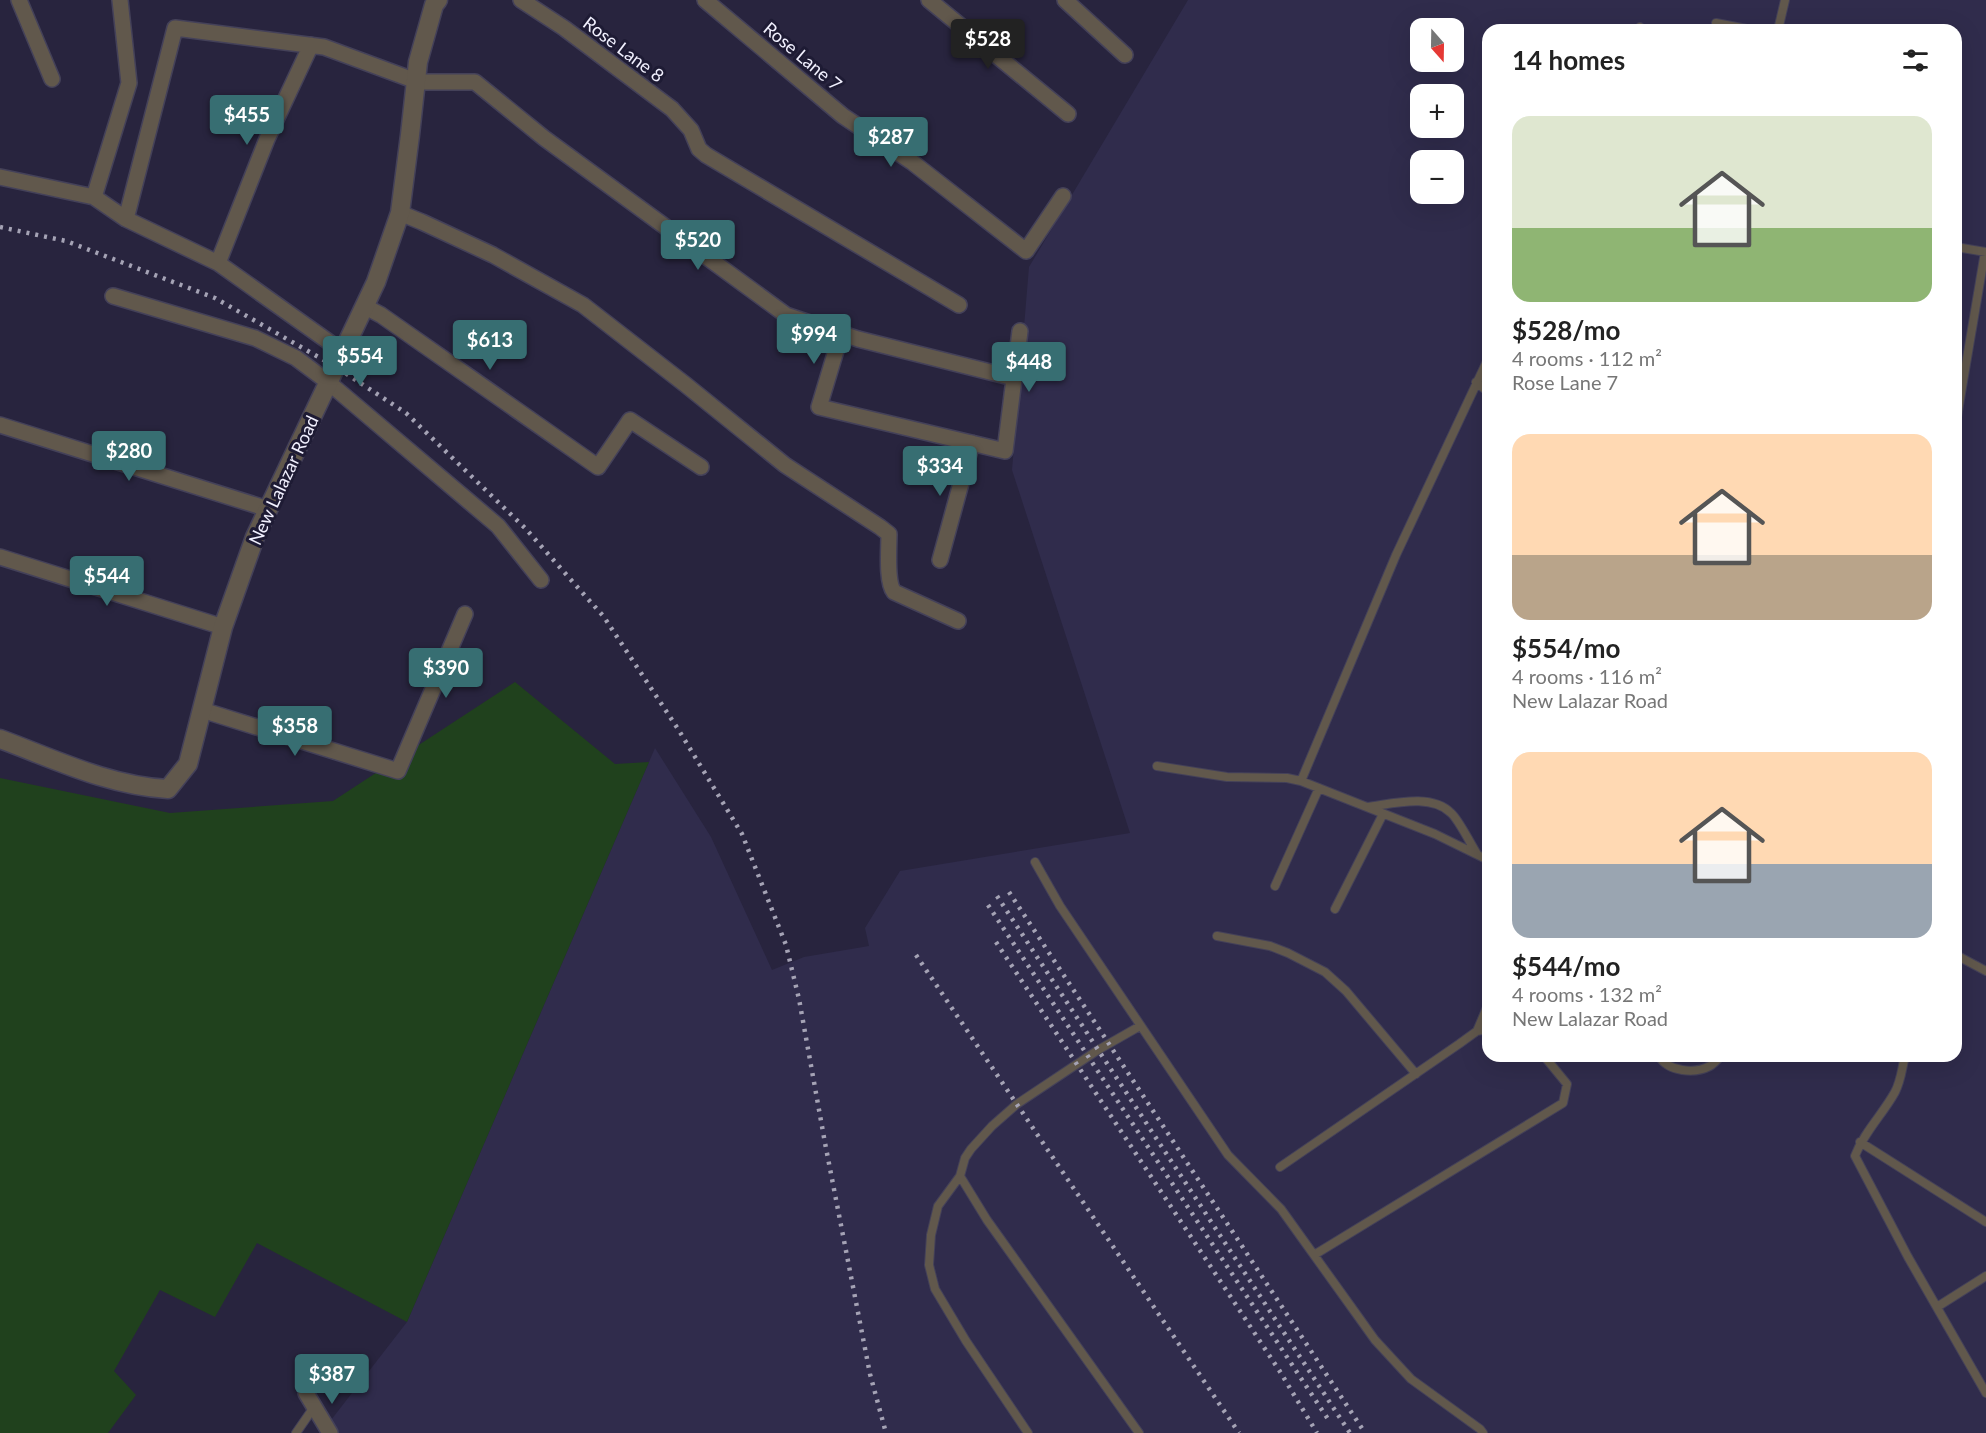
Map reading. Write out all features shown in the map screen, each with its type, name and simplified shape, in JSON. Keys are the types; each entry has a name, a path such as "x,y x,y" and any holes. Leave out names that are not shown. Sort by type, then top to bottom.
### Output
{"street":[{"path":"19,0 52,79"},
{"path":"94,196 129,83 120,0"},
{"name":"Rose Lane 8","path":"521,0 564,28 672,110 691,130 699,149 706,155 959,305"},
{"name":"Rose Lane 7","path":"705,0 722,5 843,116 912,162 1026,251 1063,196"},
{"path":"929,0 1068,114"},
{"path":"1065,0 1125,56"},
{"name":"New Lalazar Road","path":"0,739 120,783 143,788 168,789 188,764 223,627 255,537 376,282 400,213 417,62 433,2"},
{"path":"126,219 175,28 324,47 416,81 475,82 554,145 786,315 841,334 1014,378"},
{"path":"218,263 267,139 311,45"},
{"path":"0,177 94,196 126,219 218,263 343,352"},
{"path":"400,213 493,255 583,305 687,385 785,465 889,534 891,588 894,592 957,621"},
{"path":"113,296 255,338 296,358 328,382 498,526 541,580"},
{"path":"364,306 381,315 598,467 630,420 701,467"},
{"path":"841,334 819,407 1005,451 1020,331"},
{"path":"0,425 268,509"},
{"path":"940,560 972,443"},
{"path":"0,556 223,627"},
{"path":"202,710 398,771 465,614"},
{"path":"306,1394 330,1433"}],"lane":[{"path":"1779,24 1785,0"},
{"path":"1716,23 1721,24"},
{"path":"1962,247 1985,252 1962,378"},
{"path":"1301,781 1396,555 1482,370"},
{"path":"1476,381 1482,386"},
{"path":"1157,766 1227,777 1287,778 1301,781 1435,834 1482,857"},
{"path":"1275,886 1319,788"},
{"path":"1367,808 1414,800 1437,806 1451,812 1478,855"},
{"path":"1335,909 1383,814"},
{"path":"1035,862 1060,906 1228,1155 1281,1209 1375,1340 1411,1379 1483,1433"},
{"path":"1217,936 1270,946 1325,972 1346,991 1416,1074"},
{"path":"1962,958 1986,971"},
{"path":"1477,1031 1482,1019"},
{"path":"1028,1433 935,1289 929,1265 931,1235 938,1206 960,1176 965,1158 971,1149 992,1126 1017,1104 1098,1050 1140,1026"},
{"path":"1280,1167 1477,1031 1482,1030"},
{"path":"1314,1255 1563,1103 1567,1084 1549,1062"},
{"path":"1664,1062 1672,1068 1695,1071 1714,1062"},
{"path":"1904,1062 1896,1091 1860,1142 1855,1156 1986,1393"},
{"path":"1860,1142 1986,1222"},
{"path":"960,1176 987,1220 1139,1433"},
{"path":"1937,1307 1986,1276"},
{"path":"296,1433 314,1407"}],"shaded area":[{"path":"1188,0 1986,0 1986,1433 321,1433 407,1322 655,748 711,837 772,970 804,957 869,946 865,928 900,871 1130,833 1012,470 1029,267"}],"green space":[{"path":"515,682 615,764 649,762 407,1322 257,1243 215,1317 160,1290 114,1371 136,1395 108,1433 0,1433 0,778 170,813 333,801"}],"railway":[{"path":"0,227 66,241 215,298 336,367 406,413 525,528 604,617 678,729 742,834 786,945 799,999 870,1374 886,1433"},
{"path":"1009,892 1365,1433"},
{"path":"997,896 1350,1433"},
{"path":"988,905 1330,1422"},
{"path":"996,942 1279,1370 1317,1433"},
{"path":"916,955 1239,1433"}]}
